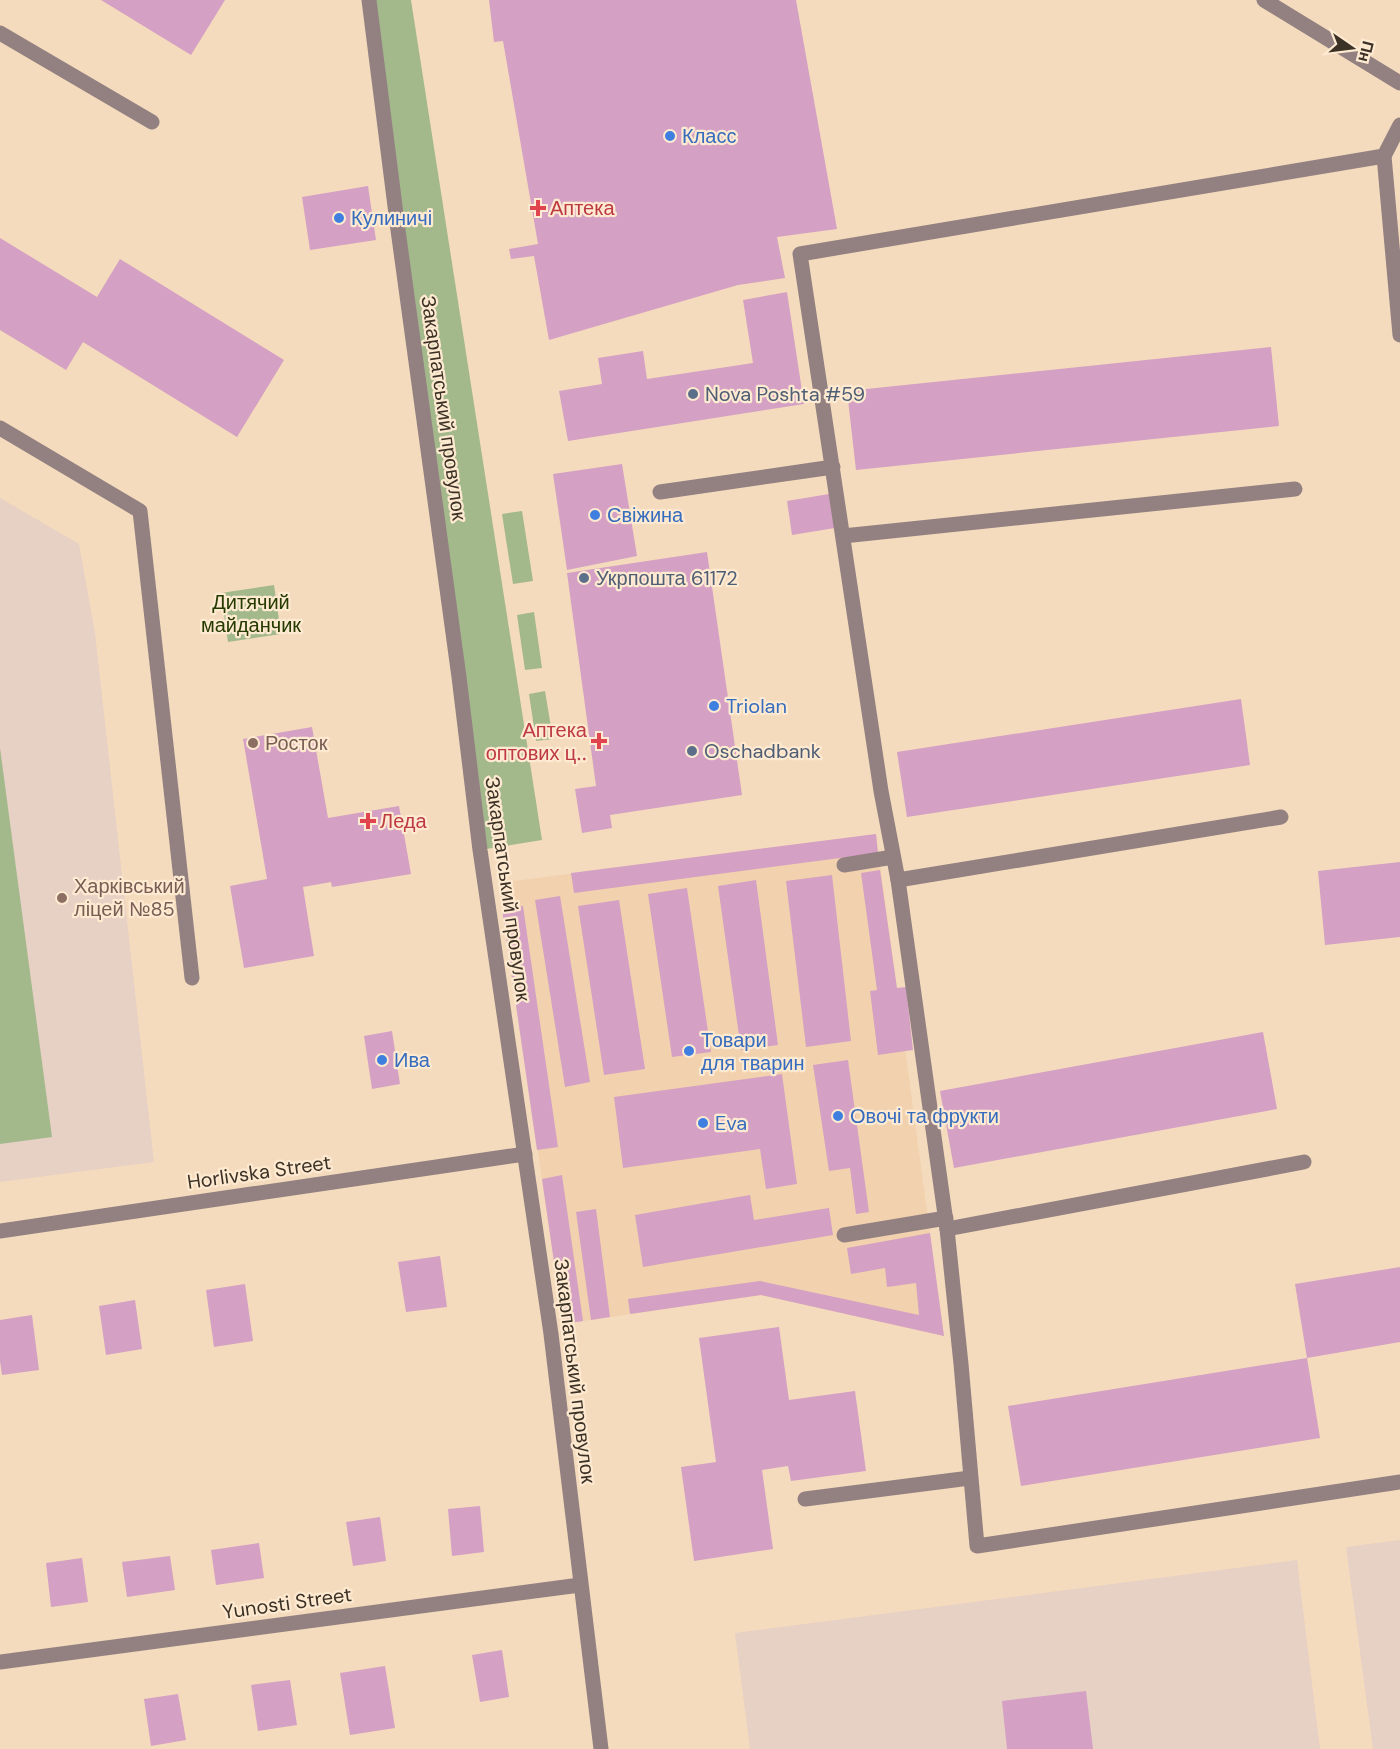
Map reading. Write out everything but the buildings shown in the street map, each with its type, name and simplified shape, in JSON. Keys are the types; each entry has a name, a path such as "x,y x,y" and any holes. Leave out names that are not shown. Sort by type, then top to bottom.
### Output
{"street":[{"name":"Закарпатський провулок","path":"369,0 480,850 551,1334 601,1749"},
{"path":"1264,0 1400,83"},
{"path":"0,33 152,122"},
{"path":"1400,125 1384,156 1400,335"},
{"path":"1384,156 800,254 881,791 898,880 946,1223 977,1546 1400,1482"},
{"path":"0,428 140,511 192,978"},
{"path":"660,492 833,467"},
{"path":"843,536 1295,489"},
{"path":"898,880 1281,817"},
{"path":"844,865 893,857"},
{"name":"Horlivska Street","path":"0,1231 525,1154"},
{"path":"844,1235 946,1223 1304,1162"},
{"path":"805,1499 970,1478"},
{"name":"Yunosti Street","path":"0,1662 580,1585"}],"shaded area":[{"name":"Харківський ліцей №85","path":"0,498 79,544 95,633 154,1162 0,1182"},
{"path":"876,834 944,1336 761,1295 563,1324 499,883"},
{"path":"1400,1540 1400,1749 1373,1749 1346,1547"},
{"path":"1297,1560 1320,1749 750,1749 735,1633"}],"green space":[{"path":"369,0 411,0 542,840 480,850"},
{"path":"522,511 533,581 513,584 502,514"},
{"name":"Дитячий майданчик","path":"274,585 281,634 228,642 221,593"},
{"path":"534,612 542,668 525,670 517,615"},
{"path":"545,691 553,739 536,741 529,694"},
{"path":"0,748 52,1137 0,1144"}],"place":[{"name":"Класс","path":"670,136"},
{"name":"Аптека","path":"538,208"},
{"name":"Кулиничі","path":"339,218"},
{"name":"Nova Poshta #59","path":"693,394"},
{"name":"Свіжина","path":"595,515"},
{"name":"Укрпошта 61172","path":"584,578"},
{"name":"Triolan","path":"714,706"},
{"name":"Аптека оптових ц‥","path":"599,741"},
{"name":"Росток","path":"253,743"},
{"name":"Oschadbank","path":"692,751"},
{"name":"Леда","path":"368,821"},
{"name":"Харківський ліцей №85","path":"62,898"},
{"name":"Товари для тварин","path":"689,1051"},
{"name":"Ива","path":"382,1060"},
{"name":"Овочі та фрукти","path":"838,1116"},
{"name":"Eva","path":"703,1123"}]}
